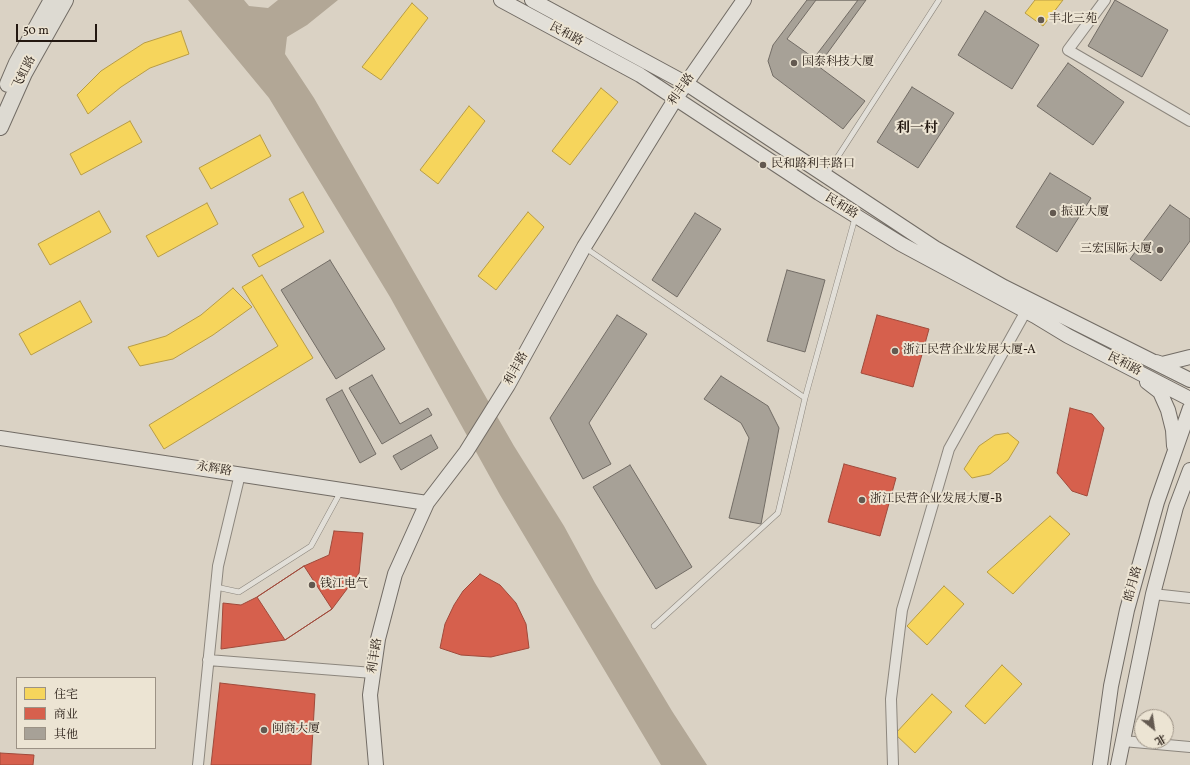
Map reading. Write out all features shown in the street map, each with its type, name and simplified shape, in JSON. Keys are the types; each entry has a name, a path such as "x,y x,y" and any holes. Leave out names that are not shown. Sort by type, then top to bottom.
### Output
{"main road":[{"name":"飞虹路","path":"0,102 17,63 52,0"},
{"name":"飞虹路","path":"0,127 24,73 65,0"},
{"name":"民和路","path":"501,0 640,75 901,244 1190,399"},
{"name":"民和路","path":"532,0 687,84 935,248 1004,287 1190,380"},
{"name":"利丰路","path":"376,765 370,695 378,639 395,574 427,503 466,452 508,385 584,247 676,98 744,0"},
{"path":"1144,358 1162,364 1190,357"},
{"path":"1126,366 1160,392 1170,417 1174,451"},
{"name":"皓月路","path":"1100,765 1111,686 1127,610 1157,502 1190,408"},
{"name":"永辉路","path":"0,438 427,503"},
{"name":"皓月路","path":"1118,765 1153,594 1176,507 1187,482 1190,470"}],"street":[{"path":"1105,0 1068,50 1190,122"},
{"path":"893,765 891,699 902,610 948,449 1026,311"},
{"path":"198,765 218,566 240,474"},
{"path":"1153,594 1190,598"},
{"path":"208,660 373,674"},
{"path":"1123,741 1190,747"}],"lane":[{"path":"825,176 939,0"},
{"path":"654,626 778,513 805,398 856,216"},
{"path":"584,247 805,398"},
{"path":"216,587 239,592 311,546 342,490"}],"shaded area":[{"path":"188,0 244,0 249,6 268,8 278,0 338,0 307,25 287,37 285,54 314,98 514,446 564,526 595,583 672,711 707,765 661,765 500,495 390,297 269,98"}],"building: 住宅":[{"name":"丰北三苑","path":"1035,0 1063,0 1043,26 1025,13"},
{"path":"412,3 428,18 381,80 362,67"},
{"path":"181,31 189,54 150,68 121,87 88,114 77,95 101,71 144,43"},
{"path":"601,88 618,102 570,165 552,151"},
{"path":"469,106 485,121 438,184 420,170"},
{"path":"130,121 142,142 81,175 70,154"},
{"path":"260,135 271,156 211,189 199,168"},
{"path":"303,192 324,232 259,267 252,255 304,227 289,199"},
{"path":"207,203 218,224 158,257 146,236"},
{"path":"99,211 111,232 50,265 38,244"},
{"path":"528,212 544,227 496,290 478,276"},
{"path":"262,275 313,358 164,449 149,425 278,346 242,287"},
{"path":"233,288 252,307 213,335 173,359 140,366 128,347 166,336 201,315"},
{"path":"80,301 92,322 31,355 19,334"},
{"path":"1008,433 1019,442 1008,460 990,474 972,478 964,469 979,446 995,435"},
{"path":"1050,516 1070,534 1013,594 987,572"},
{"path":"944,586 964,604 927,645 907,626"},
{"path":"1002,665 1022,684 985,724 965,706"},
{"path":"932,694 952,712 915,753 895,734"}],"building: 商业":[{"name":"浙江民营企业发展大厦-A","path":"877,315 929,329 913,387 861,373"},
{"path":"1070,408 1092,414 1104,428 1087,496 1072,491 1057,473"},
{"name":"浙江民营企业发展大厦-B","path":"844,464 896,478 880,536 828,522"},
{"name":"钱江电气","path":"334,531 363,533 359,573 332,609 285,640 221,649 223,603 241,605 257,597 304,566 329,555"},
{"path":"304,566 332,609 285,640 257,597"},
{"path":"480,574 500,585 516,603 526,624 529,648 491,657 461,655 440,648 445,624 454,605 463,591"},
{"name":"闽商大厦","path":"220,683 315,694 311,765 211,765"},
{"path":"0,753 34,755 33,765 0,765"}],"building: 其他":[{"name":"国泰科技大厦","path":"807,0 866,0 818,66 865,101 843,129 773,76 768,61 773,45"},
{"path":"816,0 858,0 814,58 787,39"},
{"path":"1115,0 1168,30 1142,77 1088,46"},
{"path":"985,11 1039,45 1012,89 958,55"},
{"path":"1068,63 1124,102 1093,145 1037,106"},
{"path":"912,87 954,113 918,168 877,142"},
{"name":"振亚大厦","path":"1050,173 1091,198 1057,252 1016,227"},
{"name":"三宏国际大厦","path":"1170,205 1190,219 1190,241 1161,281 1130,259"},
{"path":"695,213 721,229 677,297 652,280"},
{"path":"330,260 385,349 336,379 281,290"},
{"path":"787,270 825,280 805,352 767,341"},
{"path":"617,315 647,334 589,423 611,464 583,479 550,418"},
{"path":"372,375 400,424 428,408 432,415 382,444 349,388"},
{"path":"721,376 768,406 779,428 761,524 729,518 749,438 741,423 704,399"},
{"path":"342,390 376,454 360,463 326,399"},
{"path":"431,435 438,448 401,470 393,456"},
{"path":"630,465 692,567 656,589 593,487"}],"place":[{"name":"丰北三苑","path":"1041,20"},
{"name":"国泰科技大厦","path":"794,63"},
{"name":"民和路利丰路口","path":"763,165"},
{"name":"振亚大厦","path":"1053,213"},
{"name":"三宏国际大厦","path":"1160,250"},
{"name":"浙江民营企业发展大厦-A","path":"895,351"},
{"name":"浙江民营企业发展大厦-B","path":"862,500"},
{"name":"钱江电气","path":"312,585"},
{"name":"闽商大厦","path":"264,730"}],"district":[{"name":"利一村","path":"917,129"}]}
